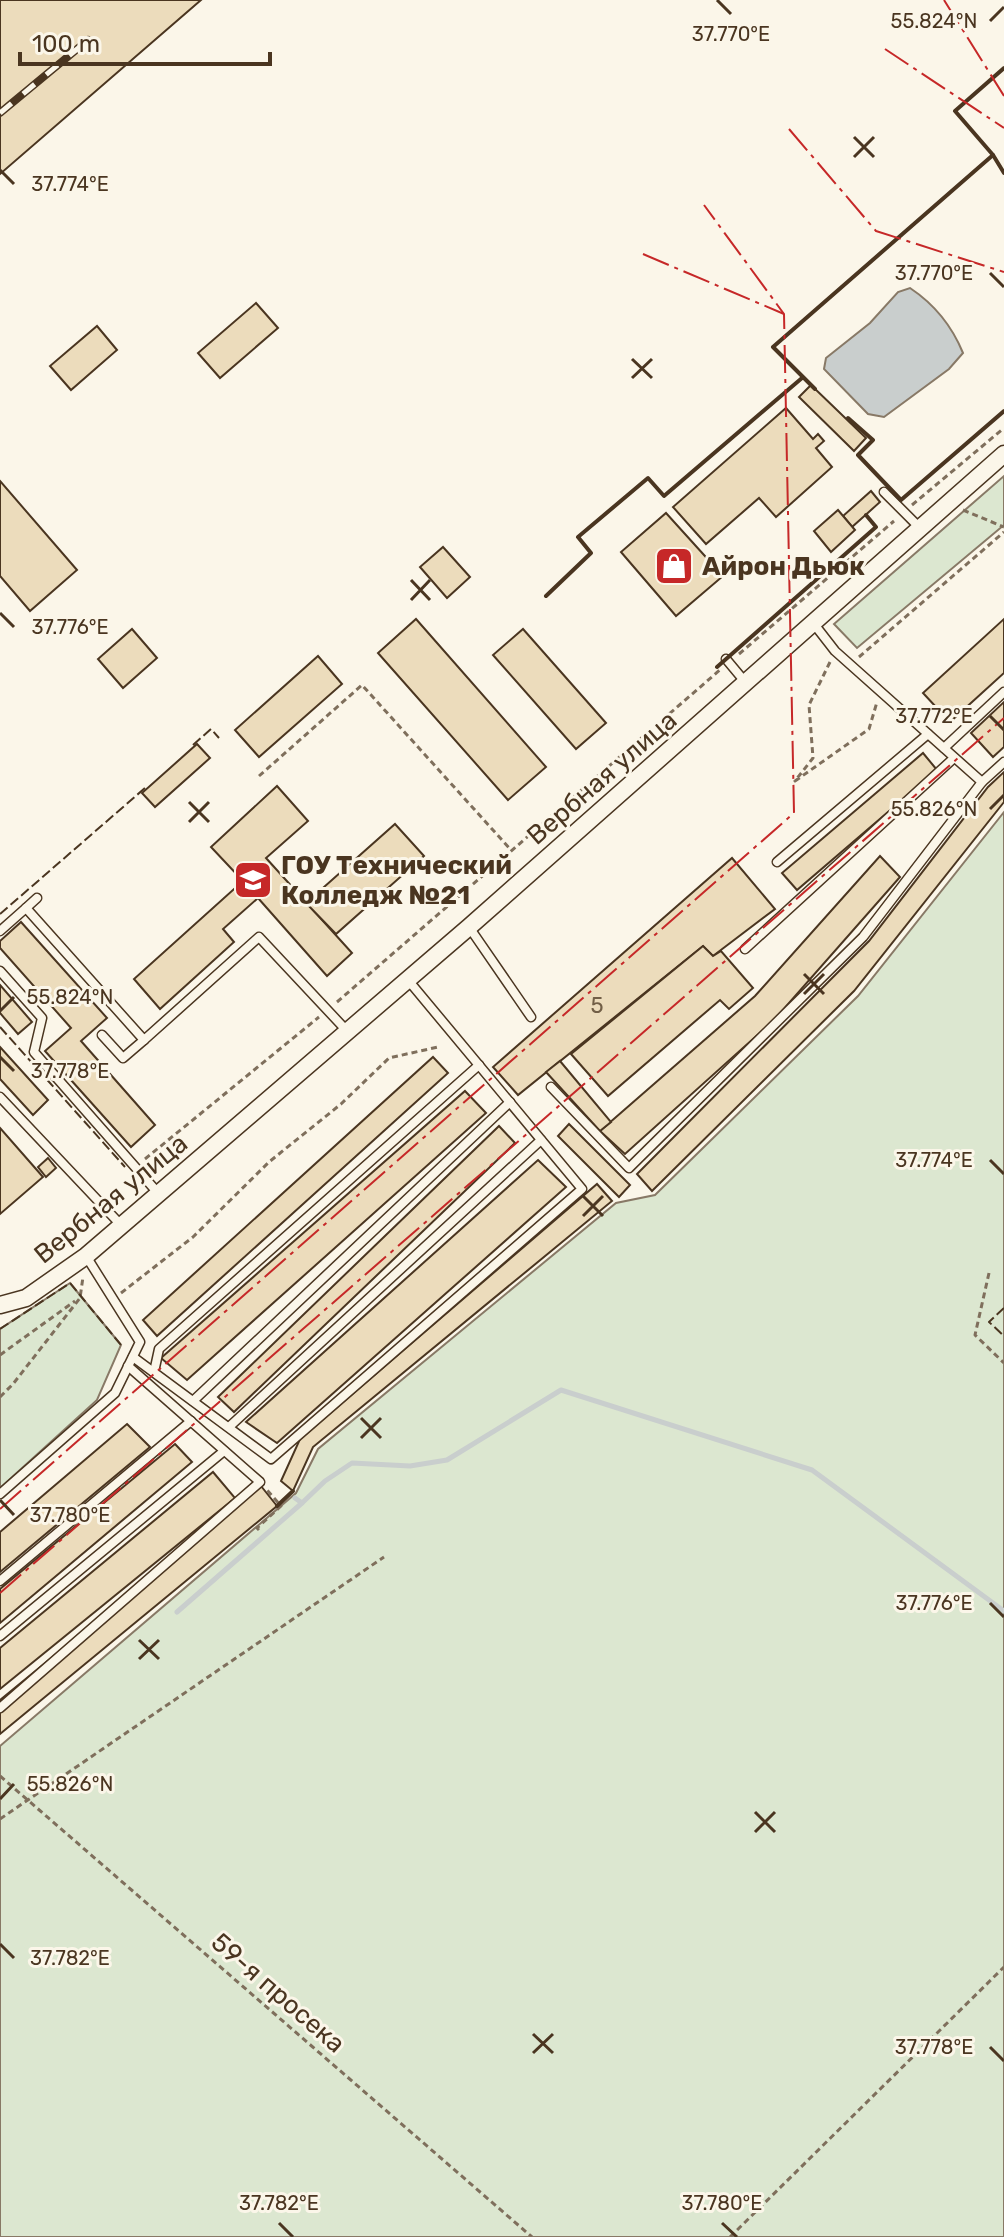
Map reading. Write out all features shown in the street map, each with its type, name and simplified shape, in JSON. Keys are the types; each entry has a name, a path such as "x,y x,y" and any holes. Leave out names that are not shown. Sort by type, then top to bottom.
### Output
{"street":[{"name":"Вербная улица","path":"0,1305 26,1298 86,1256 469,927 1004,454"}],"lane":[{"path":"884,492 920,528"},
{"path":"814,624 835,651 982,782"},
{"path":"728,661 746,683"},
{"path":"944,748 1004,692"},
{"path":"777,862 928,734"},
{"path":"745,949 954,758"},
{"path":"551,1087 629,1168 863,937 982,782 1004,762"},
{"path":"0,931 37,898"},
{"path":"26,908 144,1040"},
{"path":"469,927 531,1017"},
{"path":"102,1035 123,1058 259,937 347,1031"},
{"path":"0,971 42,1018 34,1052 158,1193"},
{"path":"133,1357 271,1459 582,1189 408,979"},
{"path":"154,1372 159,1349 479,1065"},
{"path":"0,1097 121,1225"},
{"path":"193,1401 510,1102"},
{"path":"229,1427 541,1140"},
{"path":"0,1494 115,1393 140,1342 86,1256"},
{"path":"0,1708 260,1482 128,1366"},
{"path":"0,1581 191,1421"},
{"path":"0,1636 224,1451"}],"path":[{"path":"136,1167 328,1010 728,661 1004,428"},
{"path":"850,665 1004,529 946,504"},
{"path":"835,651 809,705 813,758 795,781 869,729 880,692"},
{"path":"259,776 362,685 511,850"},
{"path":"112,1301 193,1237 269,1162 341,1104 389,1058 438,1047"},
{"path":"0,1397 80,1298 86,1256"},
{"path":"989,1273 975,1335 1004,1363"},
{"path":"0,1355 80,1298"},
{"path":"259,1530 257,1528 281,1506 260,1482"},
{"path":"0,1819 384,1557"},
{"name":"59-я просека","path":"0,1776 532,2237"},
{"path":"730,2237 1004,1967"}],"green space":[{"path":"1004,476 1004,525 857,648 834,624"},
{"path":"1004,812 1004,2237 0,2237 0,1746 296,1493 318,1449 616,1203 655,1195 858,996"},
{"path":"70,1283 121,1345 97,1400 0,1488 0,1329"}],"shaded area":[{"path":"910,288 941,316 963,353 949,369 884,417 868,414 824,369 826,358 870,323 898,292"}],"building":[{"path":"0,0 201,0 0,174"},
{"path":"256,303 278,328 220,378 198,353"},
{"path":"97,326 117,350 71,390 50,366"},
{"path":"811,385 866,438 854,451 799,397"},
{"path":"786,408 813,439 818,434 824,441 816,448 832,467 776,517 759,498 706,544 673,507"},
{"path":"0,481 77,570 30,611 0,576"},
{"path":"871,491 880,502 852,527 843,516"},
{"path":"838,510 855,530 831,552 814,531"},
{"path":"666,513 723,576 676,616 621,552"},
{"path":"443,547 470,577 447,598 420,567"},
{"path":"416,619 546,767 508,800 378,653"},
{"path":"1004,619 1004,673 950,722 923,693"},
{"path":"132,629 157,658 123,688 98,659"},
{"path":"523,629 606,723 576,749 493,655"},
{"path":"318,656 342,684 259,757 235,730"},
{"path":"1004,702 1004,747 993,757 971,733"},
{"path":"197,744 210,758 155,807 142,793"},
{"path":"923,753 937,770 797,890 782,873"},
{"path":"1004,772 1004,802 854,991 652,1191 637,1174 869,941 988,787"},
{"path":"277,786 308,821 266,858 352,953 327,976 258,898 223,929 234,942 160,1009 134,979 243,881 211,847"},
{"path":"395,824 424,856 336,934 306,903"},
{"path":"880,856 900,877 774,1020 625,1154 600,1131 755,996"},
{"path":"732,858 775,909 713,956 703,946 518,1095 493,1067"},
{"path":"21,922 107,1018 81,1041 155,1125 131,1147 45,1051 71,1028 0,948 0,941"},
{"path":"703,946 713,956 721,951 753,988 729,1009 720,1000 608,1096 571,1054"},
{"path":"0,985 32,1022 18,1034 0,1013"},
{"path":"0,1047 48,1100 33,1115 0,1079"},
{"path":"433,1057 448,1073 157,1336 143,1320"},
{"path":"560,1061 611,1122 600,1131 546,1072"},
{"path":"465,1091 486,1113 187,1380 161,1358"},
{"path":"569,1124 630,1185 619,1197 558,1136"},
{"path":"499,1126 515,1143 234,1412 218,1397"},
{"path":"0,1128 43,1177 0,1214"},
{"path":"48,1158 56,1168 46,1177 38,1167"},
{"path":"538,1160 566,1187 277,1443 246,1422"},
{"path":"597,1184 612,1201 313,1447 293,1491 281,1481 300,1439"},
{"path":"127,1424 150,1447 0,1572 0,1532"},
{"path":"175,1444 192,1462 0,1623 0,1589"},
{"path":"213,1472 235,1498 0,1689 0,1648"},
{"path":"261,1486 277,1506 0,1734 0,1700"}],"waterway":[{"path":"295,1498 302,1503 325,1481 352,1463 410,1466 447,1460 561,1390 812,1470 1004,1611"},
{"path":"177,1612 302,1503"}],"railway":[{"path":"0,113 88,40"}],"fence":[{"path":"193,745 211,729 219,738"},
{"path":"0,914 145,788"},
{"path":"0,1027 125,1167"},
{"path":"0,1329 70,1283 121,1345"},
{"path":"1004,1308 989,1322 1004,1336"}],"wall":[{"path":"1004,68 955,111 993,155 1004,173"},
{"path":"815,389 773,347 993,155"},
{"path":"546,596 591,553 578,537 648,478 664,496 802,378"},
{"path":"848,418 873,440 858,455 901,500 1004,411"},
{"path":"717,667 876,527 866,515"},
{"path":"277,1506 293,1491"}],"power":[{"path":"944,0 1004,96"},
{"path":"885,49 1004,128"},
{"path":"789,129 876,231 1004,272"},
{"path":"0,1509 794,813 784,314 704,205"},
{"path":"643,254 784,314"},
{"path":"0,1593 1004,718"}],"place":[{"name":"Айрон Дьюк","path":"674,566"},
{"name":"ГОУ Технический Колледж №21","path":"253,880"}]}
